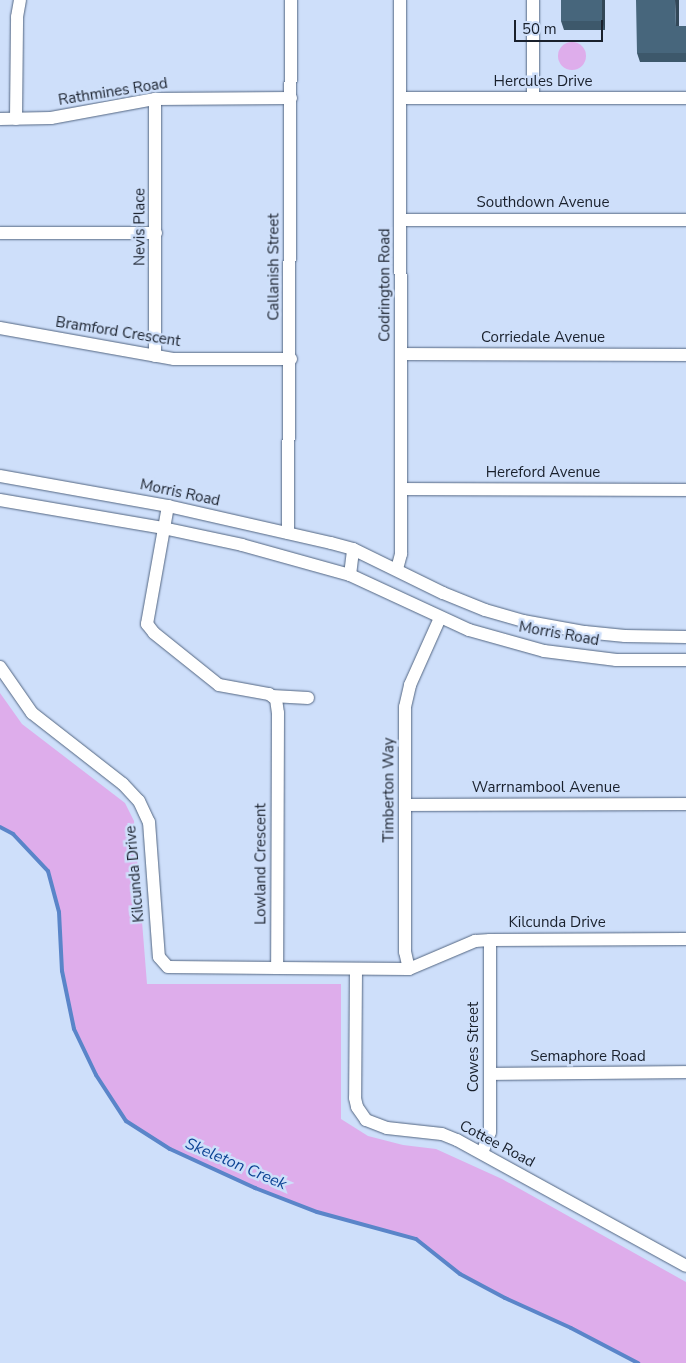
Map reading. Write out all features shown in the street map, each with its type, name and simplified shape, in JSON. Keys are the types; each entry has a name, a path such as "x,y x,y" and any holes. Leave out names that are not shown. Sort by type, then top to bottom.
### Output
{"street":[{"path":"12,0 16,17 16,119"},
{"path":"16,17 20,0"},
{"name":"Callanish Street","path":"288,533 291,0"},
{"name":"Codrington Road","path":"396,569 401,554 400,0"},
{"path":"533,0 533,98"},
{"name":"Rathmines Road","path":"0,119 52,118 155,98 291,98"},
{"name":"Nevis Place","path":"155,98 155,356"},
{"name":"Hercules Drive","path":"400,98 686,98"},
{"name":"Southdown Avenue","path":"401,220 686,220"},
{"path":"0,233 156,233"},
{"name":"Bramford Crescent","path":"0,328 155,356 182,359 290,359"},
{"name":"Corriedale Avenue","path":"401,354 686,355"},
{"name":"Morris Road","path":"0,476 168,506 353,550 485,610 523,621 585,632 625,636 686,637"},
{"name":"Hereford Avenue","path":"400,489 686,490"},
{"name":"Morris Road","path":"0,500 163,528 242,545 350,575 469,630 544,651 616,660 686,660"},
{"path":"168,506 147,624 154,633 219,685 272,696 308,698"},
{"path":"350,575 353,550"},
{"name":"Timberton Way","path":"409,969 405,952 405,707 410,685 440,618"},
{"name":"Kilcunda Drive","path":"0,668 32,713 124,784 139,801 149,822 159,957 168,967 277,968"},
{"name":"Lowland Crescent","path":"272,696 276,699 278,713 277,968"},
{"name":"Warrnambool Avenue","path":"405,805 686,804"},
{"name":"Kilcunda Drive","path":"350,970 409,969 475,941 686,939"},
{"name":"Cowes Street","path":"482,1153 490,1132 490,940"},
{"path":"277,968 350,970"},
{"name":"Cottee Road","path":"350,970 355,1098 360,1114 366,1120 387,1128 442,1134 458,1140 686,1266"},
{"name":"Semaphore Road","path":"490,1074 686,1072"}],"shaded area":[{"path":"572,42 582,46 586,56 582,66 572,70 562,66 558,56 562,46"},
{"path":"0,693 22,724 125,803 134,821 147,984 341,984 341,1119 368,1136 403,1145 436,1149 502,1179 686,1282 686,1363 638,1363 460,1274 416,1239 317,1212 255,1188 170,1149 126,1121 96,1075 74,1029 62,971 59,912 48,871 13,834 0,827"}],"building":[{"path":"561,0 602,0 602,21 561,21"},
{"path":"636,0 675,0 676,26 686,26 686,53 637,53"}],"waterway":[{"name":"Skeleton Creek","path":"0,827 13,834 48,871 59,912 62,971 74,1029 96,1075 126,1121 170,1149 255,1188 317,1212 416,1239 460,1274 638,1363"}]}
